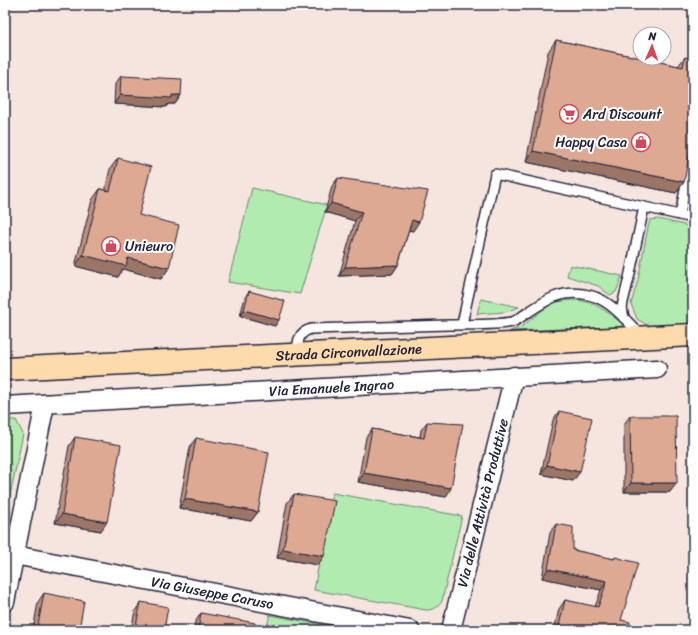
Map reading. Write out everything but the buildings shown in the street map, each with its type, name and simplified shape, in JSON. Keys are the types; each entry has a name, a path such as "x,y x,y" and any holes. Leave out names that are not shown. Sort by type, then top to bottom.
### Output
{"main road":[{"name":"Strada Circonvallazione","path":"5,370 693,335"}],"street":[{"name":"Via Emanuele Ingrao","path":"5,406 657,369"},
{"name":"Via delle Attività Produttive","path":"451,630 514,376"},
{"path":"5,602 45,404"},
{"name":"Via Giuseppe Caruso","path":"14,555 410,630"}],"lane":[{"path":"680,215 693,149"},
{"path":"462,324 495,174 693,218"},
{"path":"624,318 622,308 623,302 644,207"},
{"path":"297,356 299,337 306,330 496,324 514,322 552,297 572,293 601,299 617,310 643,338"}],"green space":[{"path":"252,188 327,205 300,294 228,282"},
{"path":"658,219 693,227 693,324 655,327 647,325 637,319 631,304 638,280 650,220"},
{"path":"570,265 622,276 616,292 610,295 598,286 567,276"},
{"path":"481,299 519,307 505,312 477,314"},
{"path":"580,300 593,304 623,324 620,327 510,331 521,327 555,302"},
{"path":"5,420 16,420 23,434 5,519"},
{"path":"332,493 462,516 442,601 437,607 426,610 314,590"},
{"path":"270,615 350,630 266,630"}],"place":[{"name":"Ard Discount","path":"569,114"},
{"name":"Happy Casa","path":"641,142"},
{"name":"Unieuro","path":"111,246"}]}
